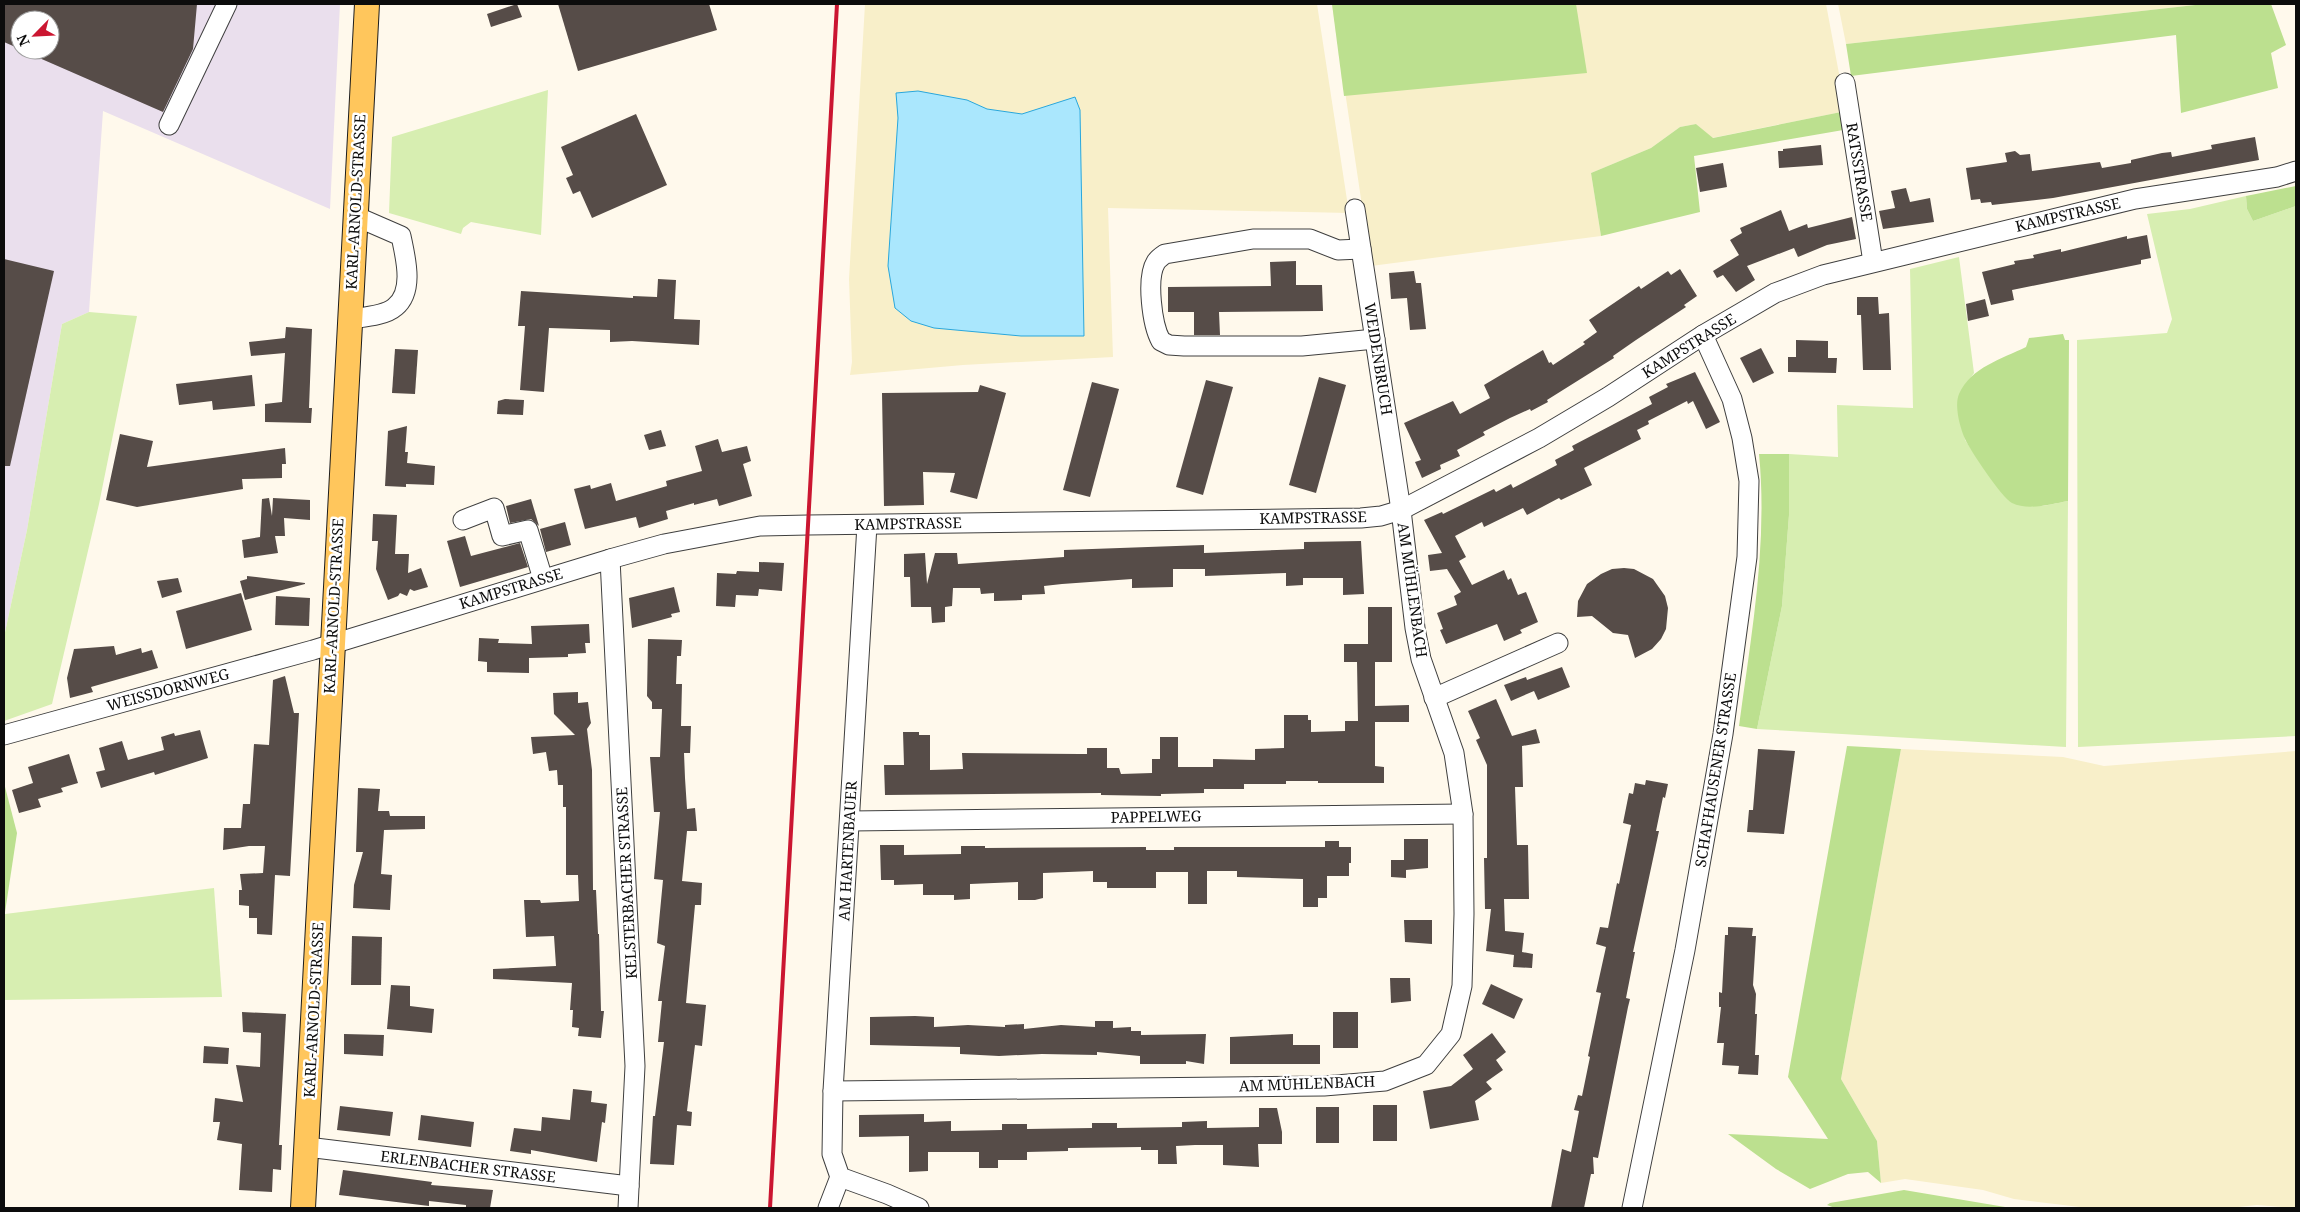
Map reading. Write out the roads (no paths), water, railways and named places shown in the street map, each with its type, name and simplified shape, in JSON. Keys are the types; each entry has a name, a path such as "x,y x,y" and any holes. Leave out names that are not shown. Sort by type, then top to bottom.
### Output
{"main road":[{"name":"KARL-ARNOLD-STRASSE","path":"303,1208 367,4"}],"street":[{"path":"169,125 227,4"},
{"name":"RATSSTRASSE","path":"1845,83 1873,262"},
{"name":"KAMPSTRASSE","path":"332,644 610,558 703,536 760,526 1361,518 1381,516 1401,510 1539,438 1608,397 1703,335 1775,293 1823,275 2134,199 2277,177 2296,171"},
{"name":"WEIDENBRUCH","path":"1355,209 1401,510"},
{"path":"350,319 380,314 395,307 404,294 406,284 407,262 400,236 355,216"},
{"path":"1361,249 1338,250 1310,239 1254,239 1165,254 1156,262 1153,269 1153,321 1160,341 1169,345 1302,346 1375,339"},
{"name":"SCHAFHAUSENER STRASSE","path":"1632,1208 1685,950 1723,734 1747,556 1749,482 1742,438 1732,399 1703,335"},
{"path":"463,520 494,508 502,536 528,530 543,579"},
{"name":"AM MÜHLENBACH","path":"833,1091 1324,1086 1385,1081 1426,1066 1451,1034 1462,986 1464,914 1463,814 1454,753 1421,659 1415,628 1401,510"},
{"name":"AM HARTENBAUER","path":"840,1177 832,1154 833,1091 867,525"},
{"name":"KELSTERBACHER STRASSE","path":"610,558 636,1066 628,1208"},
{"path":"1434,698 1558,643"},
{"name":"WEISSDORNWEG","path":"4,735 332,644"},
{"name":"PAPPELWEG","path":"850,821 1463,814"},
{"name":"ERLENBACHER STRASSE","path":"307,1147 629,1186"},
{"path":"828,1208 840,1177 919,1208"}],"water":[{"path":"918,91 967,100 987,109 1022,114 1075,97 1080,110 1084,336 1021,336 934,328 911,321 895,308 888,266 898,118 896,93"}],"railway":[{"path":"770,1208 837,4"}]}
